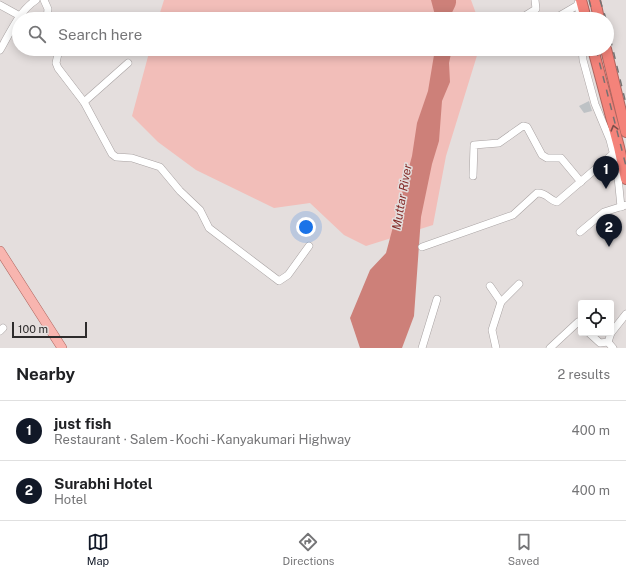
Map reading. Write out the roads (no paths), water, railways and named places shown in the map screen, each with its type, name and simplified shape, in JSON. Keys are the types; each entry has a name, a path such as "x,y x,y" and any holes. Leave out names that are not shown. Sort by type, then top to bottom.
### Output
{"highway":[{"path":"595,0 598,12"},
{"path":"579,2 583,12"},
{"path":"596,56 626,179"},
{"path":"608,56 626,132"}],"main road":[{"path":"0,251 62,348"}],"street":[{"path":"23,12 30,4 36,0"},
{"path":"44,0 48,12"},
{"path":"531,12 536,9 535,0"},
{"path":"564,12 579,2"},
{"path":"579,2 580,12"},
{"path":"0,5 13,12"},
{"path":"0,50 12,30"},
{"path":"57,56 56,62 58,68 84,102 112,154 116,157 132,158 160,167 180,191 200,210 210,228 279,281 288,275 310,246"},
{"path":"580,232 604,212 623,206 610,140 595,104 583,56"},
{"path":"84,102 128,63"},
{"path":"473,176 474,145 499,143 523,126 527,127 542,155 547,158 561,158 581,182"},
{"path":"422,247 513,215 537,193 545,194 557,202 613,154"},
{"path":"496,348 492,330 501,302 518,284"},
{"path":"490,286 501,302"},
{"path":"422,348 437,299"},
{"path":"614,329 626,314"},
{"path":"550,348 578,322"},
{"path":"592,336 600,343 608,342"},
{"path":"608,342 610,336"},
{"path":"608,342 613,348"}],"water":[{"path":"431,0 456,0 456,5 453,12 434,12"},
{"name":"Muttar River","path":"434,56 450,56 449,63 450,82 442,101 439,141 432,164 421,217 414,316 402,348 360,348 350,318 370,270 386,253 412,156 417,123 428,91"}],"railway":[{"path":"589,0 592,12"},
{"path":"600,0 604,12"},
{"path":"614,54 626,104"},
{"path":"598,56 626,166"}],"place":[{"name":"just fish","path":"606,189"},
{"name":"Surabhi Hotel","path":"609,247"}]}
